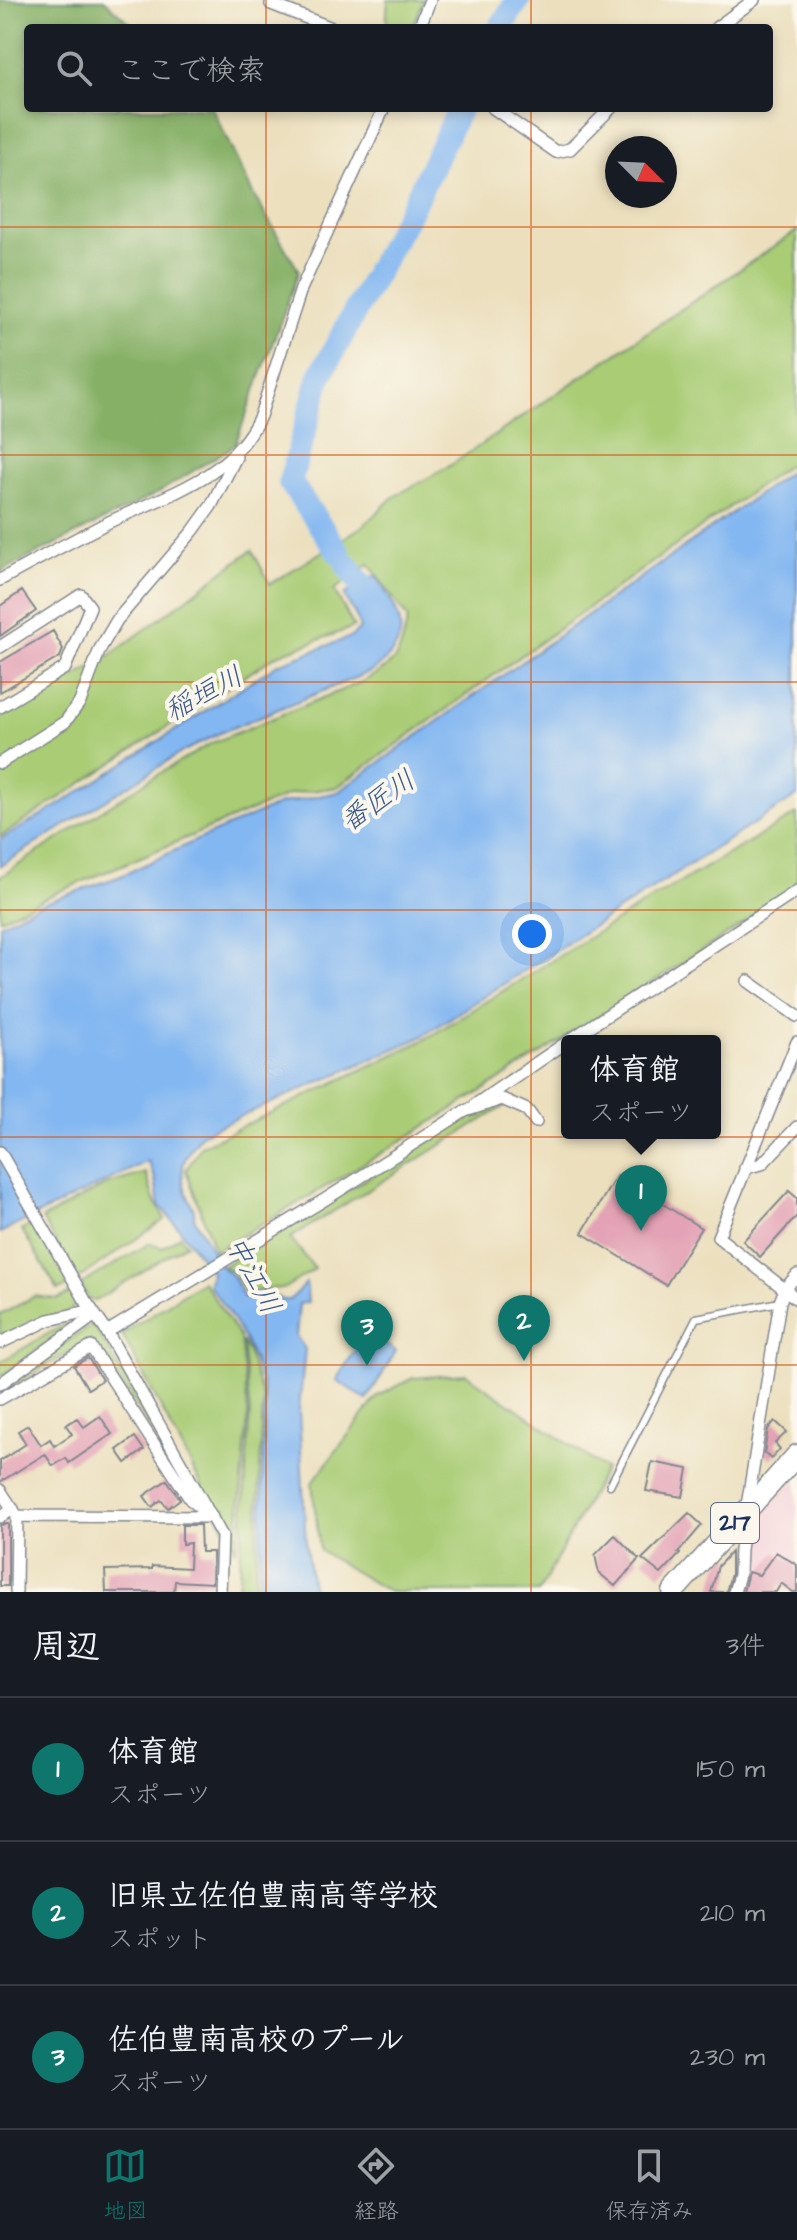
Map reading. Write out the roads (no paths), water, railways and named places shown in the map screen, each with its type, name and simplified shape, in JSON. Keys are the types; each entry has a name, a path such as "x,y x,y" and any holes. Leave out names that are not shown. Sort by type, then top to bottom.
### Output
{"highway":[{"name":"217","path":"673,1592 797,1455"}],"street":[{"path":"273,0 271,4 322,24"},
{"path":"421,24 430,0"},
{"path":"721,24 754,0"},
{"path":"0,580 105,524 190,486 211,474 241,446 260,416 301,289 382,112"},
{"path":"499,112 556,152 570,149 607,112"},
{"path":"0,763 65,722 80,702 100,649 117,620 211,506 241,446"},
{"path":"0,647 81,595 90,607 65,668 0,707"},
{"path":"579,1035 797,891"},
{"path":"748,981 797,1016"},
{"path":"797,1042 718,1237 797,1299"},
{"path":"107,1332 465,1111 561,1047"},
{"path":"465,1111 502,1099 527,1110 536,1122"},
{"path":"745,1168 762,1164 797,1127"},
{"path":"0,1152 107,1332 222,1536 220,1592"},
{"path":"734,1592 780,1302 785,1289 797,1275"},
{"path":"0,1343 49,1320 91,1308"},
{"path":"0,1384 91,1308"},
{"path":"0,1399 91,1347 190,1499 212,1517"},
{"path":"0,1490 15,1512 16,1592"},
{"path":"0,1517 15,1512 212,1517"}],"lane":[{"path":"610,1485 696,1318 780,1302"}],"water":[{"name":"番匠川","path":"797,467 797,796 419,1038 203,1133 186,1156 183,1180 194,1218 221,1266 232,1276 244,1298 267,1291 282,1300 290,1300 306,1283 308,1302 299,1304 296,1336 305,1349 299,1410 306,1546 313,1592 259,1592 265,1401 262,1385 244,1340 209,1285 211,1271 159,1205 155,1178 148,1161 0,1233 0,924 38,905 121,876 280,804 338,792"},
{"path":"375,575 397,614 400,637 386,659 372,671 222,732 184,751 0,866 0,840 278,664 351,637 360,629 344,595"},
{"path":"367,1332 396,1351 367,1400 336,1380"}],"waterway":[{"name":"稲垣川","path":"503,24 518,0"},
{"name":"稲垣川","path":"339,553 290,482 320,376 413,205 458,112"},
{"name":"稲垣川","path":"347,565 371,599 371,611"}],"place":[{"name":"体育館","path":"641,1231"},
{"name":"旧県立佐伯豊南高等学校","path":"524,1361"},
{"name":"佐伯豊南高校のプール","path":"367,1366"}],"water label":[{"name":"中江川","path":"253,1275"}]}
